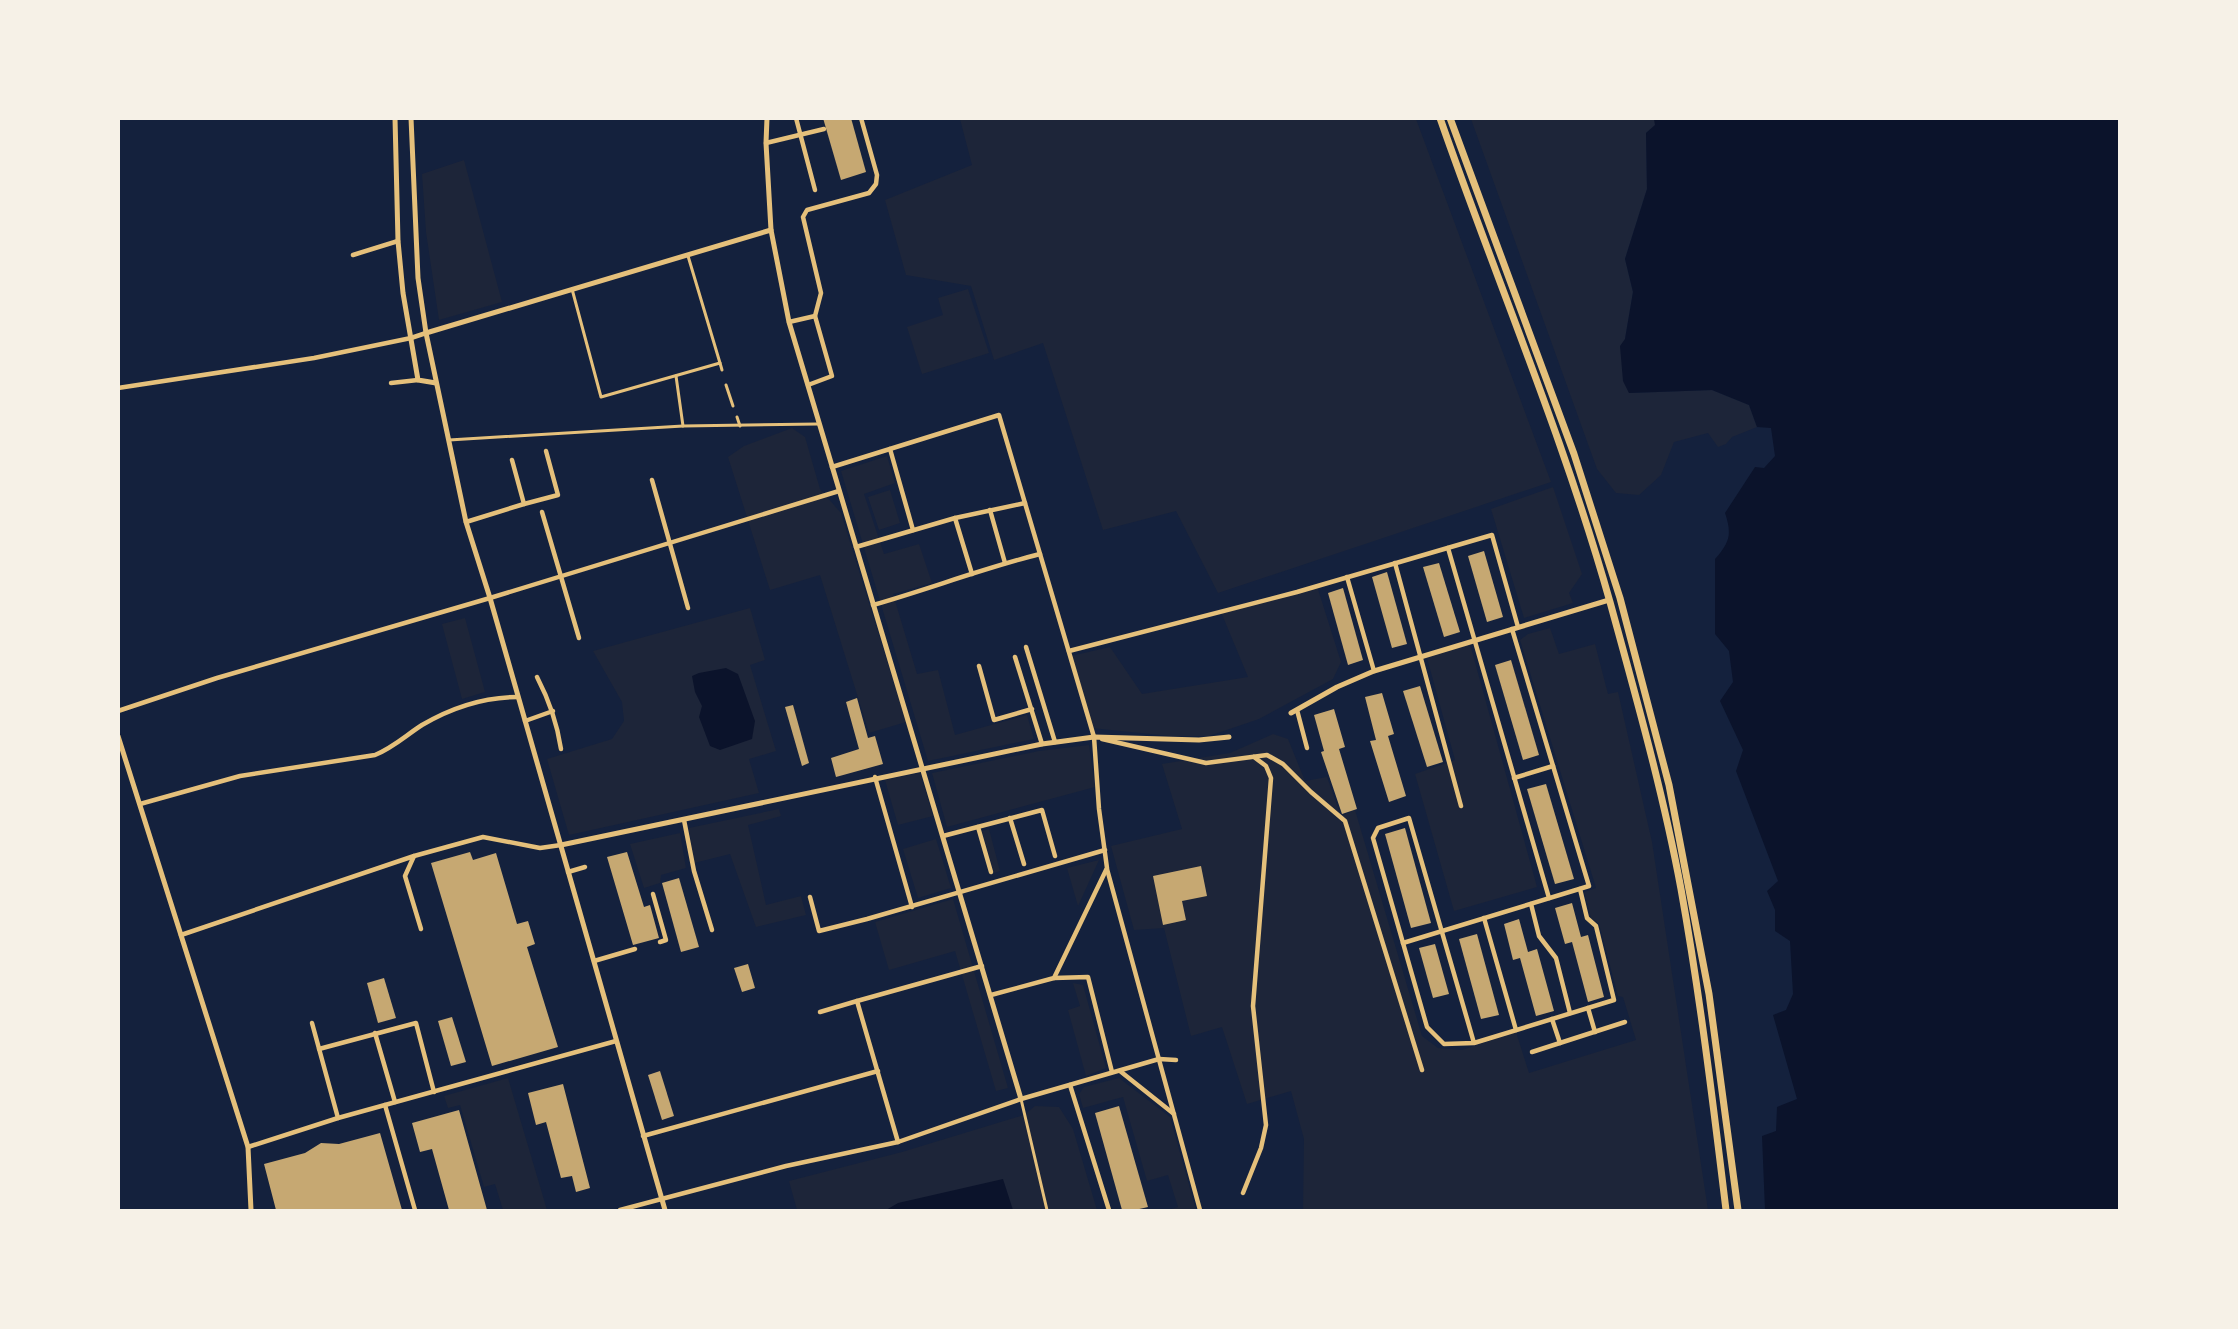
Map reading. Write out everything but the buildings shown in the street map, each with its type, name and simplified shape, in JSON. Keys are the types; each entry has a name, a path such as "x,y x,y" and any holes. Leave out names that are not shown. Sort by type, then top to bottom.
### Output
{"main road":[{"path":"1440,118 1578,498 1609,600 1658,784 1681,890 1712,1095 1726,1210"},
{"path":"1450,118 1574,454 1620,598 1666,774 1709,994 1738,1210"}],"street":[{"path":"395,118 398,241 418,380"},
{"path":"411,118 418,278 426,333 466,522 490,598 664,1210"},
{"path":"767,118 766,143 771,230 789,322 991,995 1021,1099 1047,1210"},
{"path":"796,118 815,190"},
{"path":"808,385 832,376 815,316 821,292 803,217 807,210 869,193 876,184 877,175 861,118"},
{"path":"766,143 824,129"},
{"path":"118,388 314,358 411,338 771,230"},
{"path":"352,255 398,241"},
{"path":"688,254 722,370"},
{"path":"572,289 601,397 720,363"},
{"path":"789,322 815,316"},
{"path":"676,376 683,426"},
{"path":"391,383 418,380 436,383"},
{"path":"726,385 734,406"},
{"path":"832,467 999,415 1094,737 1099,809 1107,868 1200,1210"},
{"path":"737,417 740,426"},
{"path":"448,440 683,426 818,424"},
{"path":"890,449 913,530"},
{"path":"466,522 558,495 546,451"},
{"path":"512,460 524,504"},
{"path":"652,480 688,608"},
{"path":"118,711 217,678 490,598 839,491"},
{"path":"856,547 955,518 1025,503"},
{"path":"990,510 1005,563"},
{"path":"542,512 579,638"},
{"path":"955,518 972,574"},
{"path":"1068,651 1347,578 1492,535 1515,628 1589,886 1403,943"},
{"path":"1448,548 1548,898"},
{"path":"873,605 1040,554"},
{"path":"1395,563 1461,806"},
{"path":"1347,578 1374,671"},
{"path":"1307,748 1294,712 1337,687 1374,671 1609,600"},
{"path":"1026,647 1055,742"},
{"path":"1015,657 1042,744"},
{"path":"979,666 994,720 1032,709"},
{"path":"537,677 553,711 561,748"},
{"path":"140,804 240,776 375,755 391,748 422,726 460,706 501,697 518,697"},
{"path":"525,721 553,711"},
{"path":"118,736 248,1147 251,1210"},
{"path":"182,935 414,856 483,837 540,848 1042,744 1094,737 1199,740 1229,736"},
{"path":"1094,737 1206,763 1267,755 1283,764 1345,821 1422,1070"},
{"path":"1243,1193 1261,1148 1266,1125 1253,1006 1271,778 1266,766 1254,757"},
{"path":"1514,778 1554,766"},
{"path":"875,777 912,907"},
{"path":"943,836 1042,810 1055,856"},
{"path":"1010,818 1024,864"},
{"path":"1474,1043 1409,818 1378,828 1373,838 1427,1027 1444,1044 1474,1043 1614,1000 1596,926 1587,918 1580,889"},
{"path":"684,820 694,871 712,930"},
{"path":"978,827 991,872"},
{"path":"810,897 819,931 912,907 1105,850"},
{"path":"414,856 405,876 421,929"},
{"path":"568,872 585,867"},
{"path":"1054,978 1107,868"},
{"path":"653,894 666,940 660,942"},
{"path":"1531,904 1539,936 1556,958 1570,1013"},
{"path":"1484,918 1516,1030"},
{"path":"594,961 635,949"},
{"path":"820,1012 982,966"},
{"path":"991,995 1054,978 1088,977 1112,1072"},
{"path":"857,1001 898,1142"},
{"path":"1588,1008 1595,1032"},
{"path":"1552,1018 1560,1043"},
{"path":"1532,1052 1625,1022"},
{"path":"312,1023 339,1118"},
{"path":"319,1049 416,1023 434,1092"},
{"path":"375,1033 395,1102"},
{"path":"248,1147 339,1118 616,1041"},
{"path":"620,1210 786,1166 898,1142 1021,1099 1112,1072 1159,1059 1176,1060"},
{"path":"643,1136 878,1071"},
{"path":"1120,1071 1175,1115"},
{"path":"1070,1085 1109,1210"},
{"path":"385,1105 415,1210"}],"shaded area":[{"path":"960,119 1416,119 1551,482 1218,593 1176,511 1103,530 1043,343 994,360 971,286 906,275 885,200 972,165"},
{"path":"1471,119 1654,119 1656,125 1646,133 1647,189 1625,259 1633,292 1625,339 1629,393 1712,390 1749,405 1757,427 1732,437 1726,444 1718,447 1708,433 1674,442 1661,475 1639,495 1616,493 1597,469"},
{"path":"1654,119 2119,119 2119,1210 1765,1210 1762,1136 1776,1131 1777,1107 1797,1099 1773,1015 1786,1010 1793,994 1790,941 1775,931 1775,910 1767,891 1778,881 1736,771 1743,750 1720,701 1733,682 1729,651 1715,634 1715,559 1727,543 1729,527 1725,513 1755,467 1764,468 1775,456 1771,428 1757,427 1749,405 1712,390 1629,393 1623,381 1620,346 1625,339 1633,292 1625,259 1647,189 1646,133 1655,125"},
{"path":"464,160 502,302 439,320 426,232 422,174"},
{"path":"968,289 989,353 922,374 907,327 943,315 938,298"},
{"path":"792,428 805,437 820,489 841,513 906,722 869,733 820,575 770,590 728,457 744,446"},
{"path":"887,456 895,483 864,494 884,554 919,544 932,583 893,594 917,674 938,670 955,735 1027,715 1034,739 928,761 841,471"},
{"path":"1553,487 1582,574 1569,593 1573,603 1524,618 1491,509"},
{"path":"890,490 900,523 879,530 868,497"},
{"path":"1317,586 1341,662 1333,679 1259,719 1209,736 1170,736 1091,728 1071,656 1110,647 1142,694 1248,677 1221,612"},
{"path":"750,608 765,660 750,665 776,751 749,759 759,793 569,835 547,759 612,739 624,721 622,702 593,651"},
{"path":"465,618 485,692 462,699 442,624"},
{"path":"1550,628 1559,654 1595,644 1608,694 1618,692 1652,842 1708,1210 1303,1210 1304,1139 1291,1091 1247,1104 1222,1027 1191,1036 1164,928 1134,930 1111,846 1182,829 1162,764 1230,753 1273,734 1288,739 1305,781 1327,777 1341,816 1355,810 1422,1036 1438,1048 1462,1050 1516,1032 1529,1073 1636,1040 1623,997 1618,996 1599,924 1591,918 1584,892 1596,888 1520,640 1528,634"},
{"path":"1470,644 1537,887 1454,911 1415,774 1455,760 1427,658"},
{"path":"726,668 738,674 755,721 752,739 720,750 710,746 699,717 702,706 695,692 692,676"},
{"path":"1089,745 1095,787 947,827 932,773 1039,751"},
{"path":"920,773 933,816 898,825 885,780"},
{"path":"779,809 781,816 748,825 766,905 801,896 806,915 756,927 730,854 694,863 689,828"},
{"path":"989,829 1000,871 994,873 982,831"},
{"path":"680,833 686,868 661,875 660,883 644,888 630,844"},
{"path":"936,839 951,888 918,898 903,849"},
{"path":"1099,860 1078,906 1067,868"},
{"path":"953,899 1008,1088 996,1091 955,951 889,970 875,922"},
{"path":"1073,983 1083,985 1106,1068 1086,1076 1068,1010 1080,1006"},
{"path":"508,1078 547,1210 503,1210 495,1184 484,1187 460,1105 448,1108 444,1096"},
{"path":"1119,1078 1170,1117 1196,1210 1168,1210 1178,1207 1168,1175 1147,1181 1123,1097 1083,1108 1079,1094 1084,1087"},
{"path":"1035,1106 1059,1107 1073,1129 1097,1210 797,1210 789,1181 902,1152 1024,1115"},
{"path":"1003,1179 1013,1210 886,1210 898,1203"}]}
